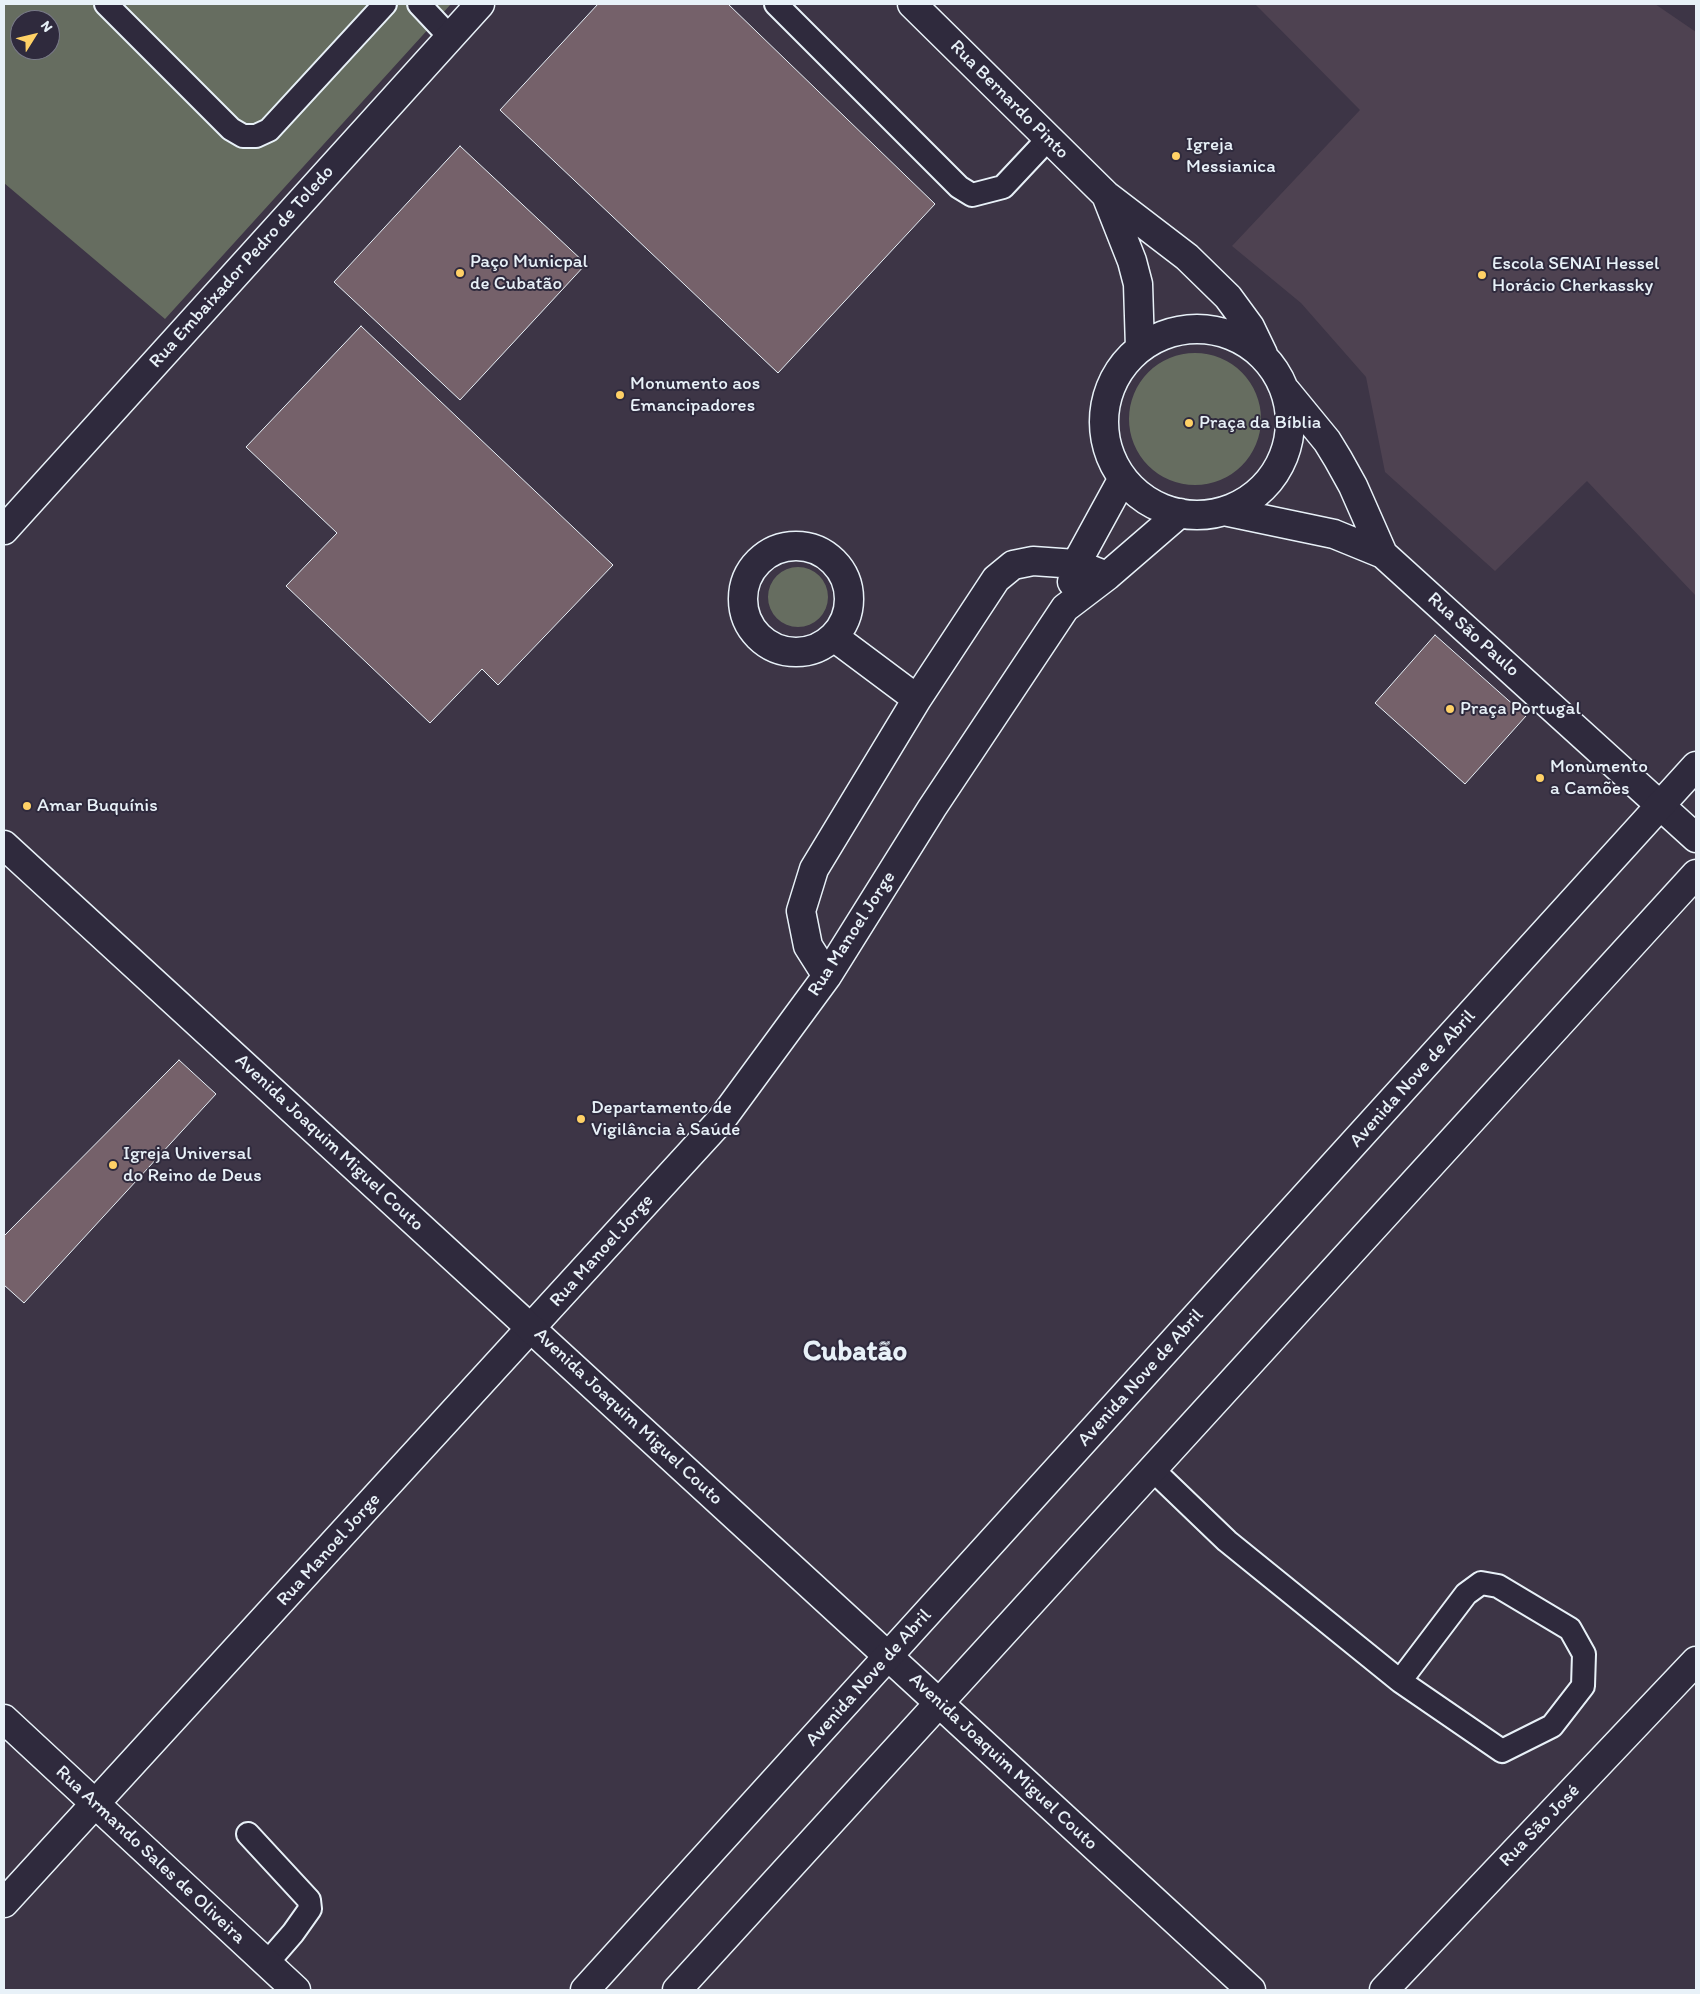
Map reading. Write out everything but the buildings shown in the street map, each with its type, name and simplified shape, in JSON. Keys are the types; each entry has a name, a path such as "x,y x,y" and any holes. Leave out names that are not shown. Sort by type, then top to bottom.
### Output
{"street":[{"name":"Rua Embaixador Pedro de Toledo","path":"4,530 480,4"},
{"name":"Rua Bernardo Pinto","path":"912,4 1106,195 1187,256 1228,297 1250,327 1266,360"},
{"name":"Rua Bernardo Pinto","path":"1106,195 1132,261 1138,284 1140,348"},
{"path":"1191,329 1219,331 1245,342 1266,360 1283,387 1289,408 1290,430 1286,452 1275,472 1262,489 1244,503 1224,511 1202,515 1180,513 1158,506 1139,494 1123,478 1113,459 1106,438 1105,410 1113,382 1130,358 1140,348 1164,334 1191,329"},
{"name":"Rua São Paulo","path":"1283,387 1327,441 1338,459 1353,486 1384,554"},
{"name":"Rua Manoel Jorge","path":"1065,608 1076,564 1123,478"},
{"name":"Rua São Paulo","path":"1224,511 1334,534 1384,554 1696,838"},
{"name":"Rua Manoel Jorge","path":"4,1903 96,1805 722,1119 827,976 932,808 1065,608 1107,576 1180,513"},
{"path":"827,976 808,946 801,911 814,869 917,699 996,579 1013,565 1033,561 1076,564 1107,576"},
{"path":"834,637 917,699"},
{"name":"Avenida Nove de Abril","path":"585,1990 1696,766"},
{"name":"Avenida Joaquim Miguel Couto","path":"4,845 1251,1990"},
{"path":"677,1990 1696,874"},
{"name":"Rua São José","path":"1384,1990 1696,1661"},
{"name":"Rua Armando Sales de Oliveira","path":"4,1719 296,1990"}],"lane":[{"path":"106,4 231,128 243,136 256,136 270,130 385,4"},
{"path":"419,4 450,37"},
{"path":"776,4 959,187 972,195 1003,187 1048,138"},
{"path":"1152,1469 1227,1540 1400,1681 1502,1751 1552,1726 1583,1686 1584,1654 1570,1629 1498,1586 1482,1583 1466,1594 1400,1681"},
{"path":"248,1834 309,1900 310,1909 293,1933 267,1962"}],"shaded area":[{"name":"Escola SENAI Hessel Horácio Cherkassky","path":"1255,4 1655,4 1696,32 1696,596 1587,481 1495,571 1385,472 1366,377 1301,303 1232,246 1360,110"}],"green space":[{"path":"4,4 451,4 165,319 4,183"},
{"path":"1195,353 1220,358 1231,364 1241,373 1250,383 1256,394 1261,419 1256,444 1250,455 1241,465 1231,474 1220,480 1195,485 1170,480 1159,474 1149,465 1140,455 1134,444 1129,419 1134,394 1140,383 1149,373 1159,364 1170,358"},
{"path":"798,567 815,572 823,580 828,597 823,614 815,622 798,627 781,622 773,614 768,597 773,580 781,572"}],"place":[{"name":"Igreja Messianica","path":"1176,156"},
{"name":"Paço Municpal de Cubatão","path":"460,273"},
{"name":"Escola SENAI Hessel Horácio Cherkassky","path":"1482,275"},
{"name":"Monumento aos Emancipadores","path":"620,395"},
{"name":"Praça da Bíblia","path":"1189,423"},
{"name":"Praça Portugal","path":"1450,709"},
{"name":"Monumento a Camões","path":"1540,778"},
{"name":"Amar Buquínis","path":"27,806"},
{"name":"Departamento de Vigilância à Saúde","path":"581,1119"},
{"name":"Igreja Universal do Reino de Deus","path":"113,1165"}],"district":[{"name":"Cubatão","path":"855,1353"}]}
